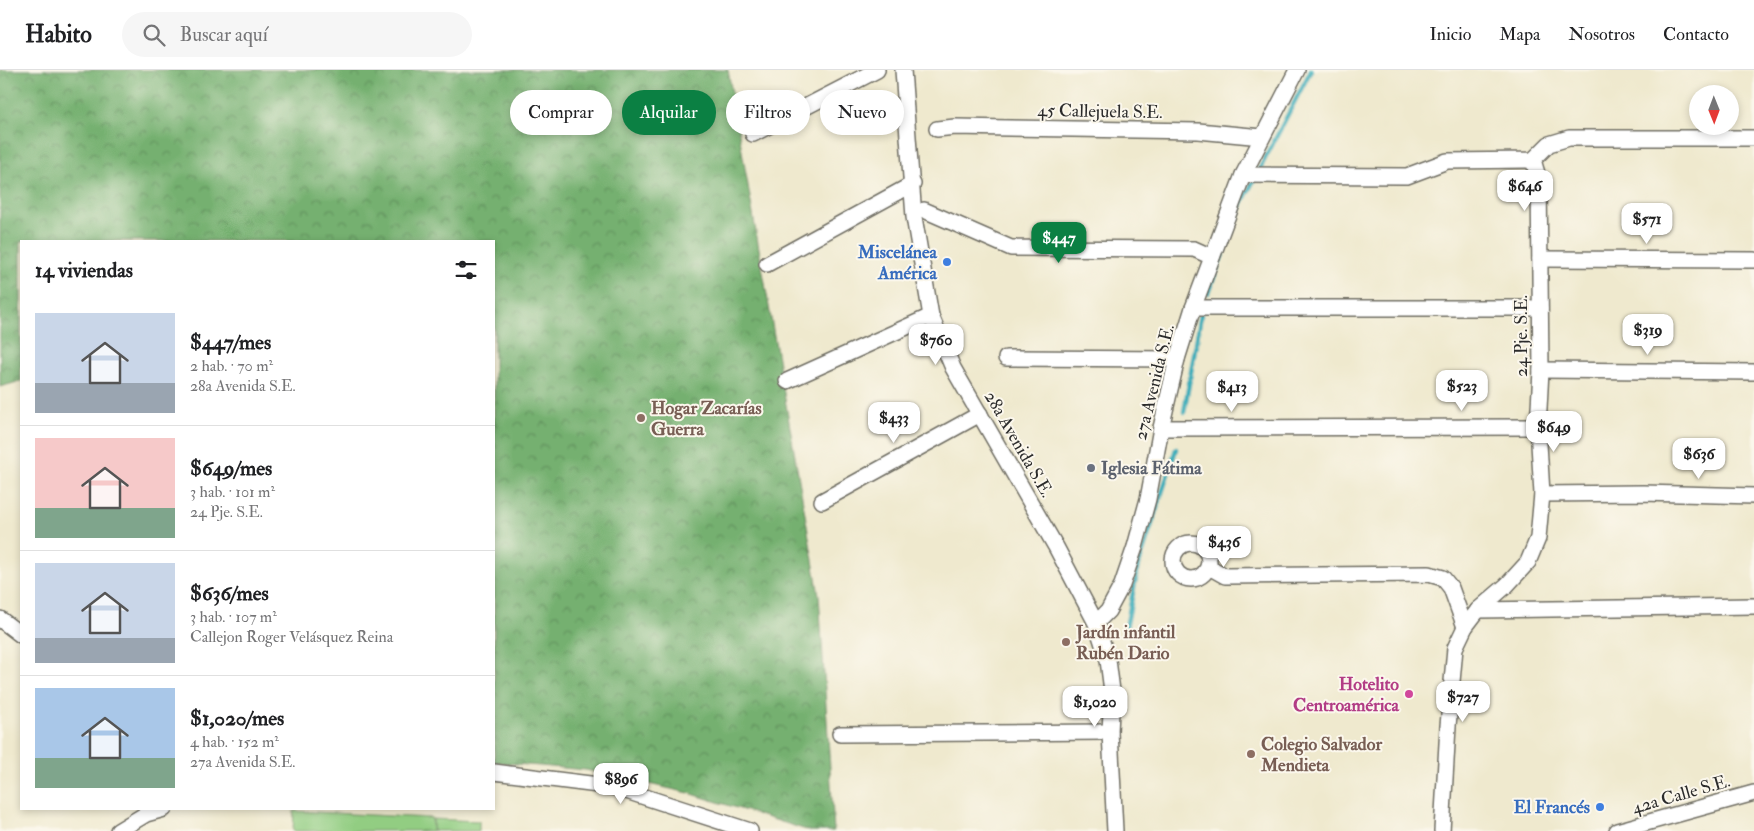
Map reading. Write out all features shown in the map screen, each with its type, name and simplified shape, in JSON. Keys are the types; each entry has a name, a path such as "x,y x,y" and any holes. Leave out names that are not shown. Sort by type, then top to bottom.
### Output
{"street":[{"path":"810,105 877,70"},
{"name":"28a Avenida S.E.","path":"904,70 914,217 931,316 953,368 1056,547 1096,623"},
{"name":"27a Avenida S.E.","path":"1096,623 1108,611 1122,585 1148,499 1161,428 1177,359 1212,256 1248,176 1262,137 1297,70"},
{"name":"45 Callejuela S.E.","path":"936,129 955,127 1198,131 1262,137"},
{"path":"1248,176 1407,176 1447,161 1533,160 1548,144 1569,138 1754,138"},
{"name":"24 Pje. S.E.","path":"1442,831 1455,648 1465,627 1478,610 1507,585 1528,562 1538,538 1542,494 1538,427 1541,370 1540,180 1533,160"},
{"path":"767,264 913,184"},
{"path":"924,210 1011,248 1194,249 1212,256"},
{"path":"1540,259 1754,260"},
{"path":"1195,308 1540,308"},
{"path":"787,381 931,316"},
{"path":"1006,358 1177,359"},
{"path":"1541,370 1754,372"},
{"path":"822,501 980,414"},
{"path":"1161,428 1538,427"},
{"path":"1542,494 1643,493 1754,496"},
{"path":"1209,567 1225,576 1429,574 1443,578 1452,588 1465,627"},
{"path":"1478,610 1754,606"},
{"path":"0,619 20,634"},
{"path":"1096,623 1108,660 1112,691 1110,732 1115,831"},
{"path":"840,734 1110,732"},
{"path":"495,772 614,787 750,831"},
{"name":"42a Calle S.E.","path":"1617,831 1754,793"},
{"path":"118,831 146,812"}],"green space":[{"name":"Hogar Zacarías Guerra","path":"0,70 728,70 731,90 726,90 726,135 739,135 819,595 834,831 810,831 689,793 586,770 495,762 495,240 20,240 20,381 0,387"},
{"path":"294,811 432,818 432,831 293,831"},
{"path":"433,819 479,821 479,831 433,831"}],"waterway":[{"path":"1208,293 1242,203 1311,70"},
{"path":"1184,412 1201,315"},
{"path":"1126,628 1138,567 1176,449"}],"place":[{"name":"Miscelánea América","path":"947,262"},
{"name":"Hogar Zacarías Guerra","path":"641,418"},
{"name":"Iglesia Fátima","path":"1091,468"},
{"name":"Jardín infantil Rubén Dario","path":"1066,642"},
{"name":"Hotelito Centroamérica","path":"1409,694"},
{"name":"Colegio Salvador Mendieta","path":"1251,754"},
{"name":"El Francés","path":"1600,807"}]}
